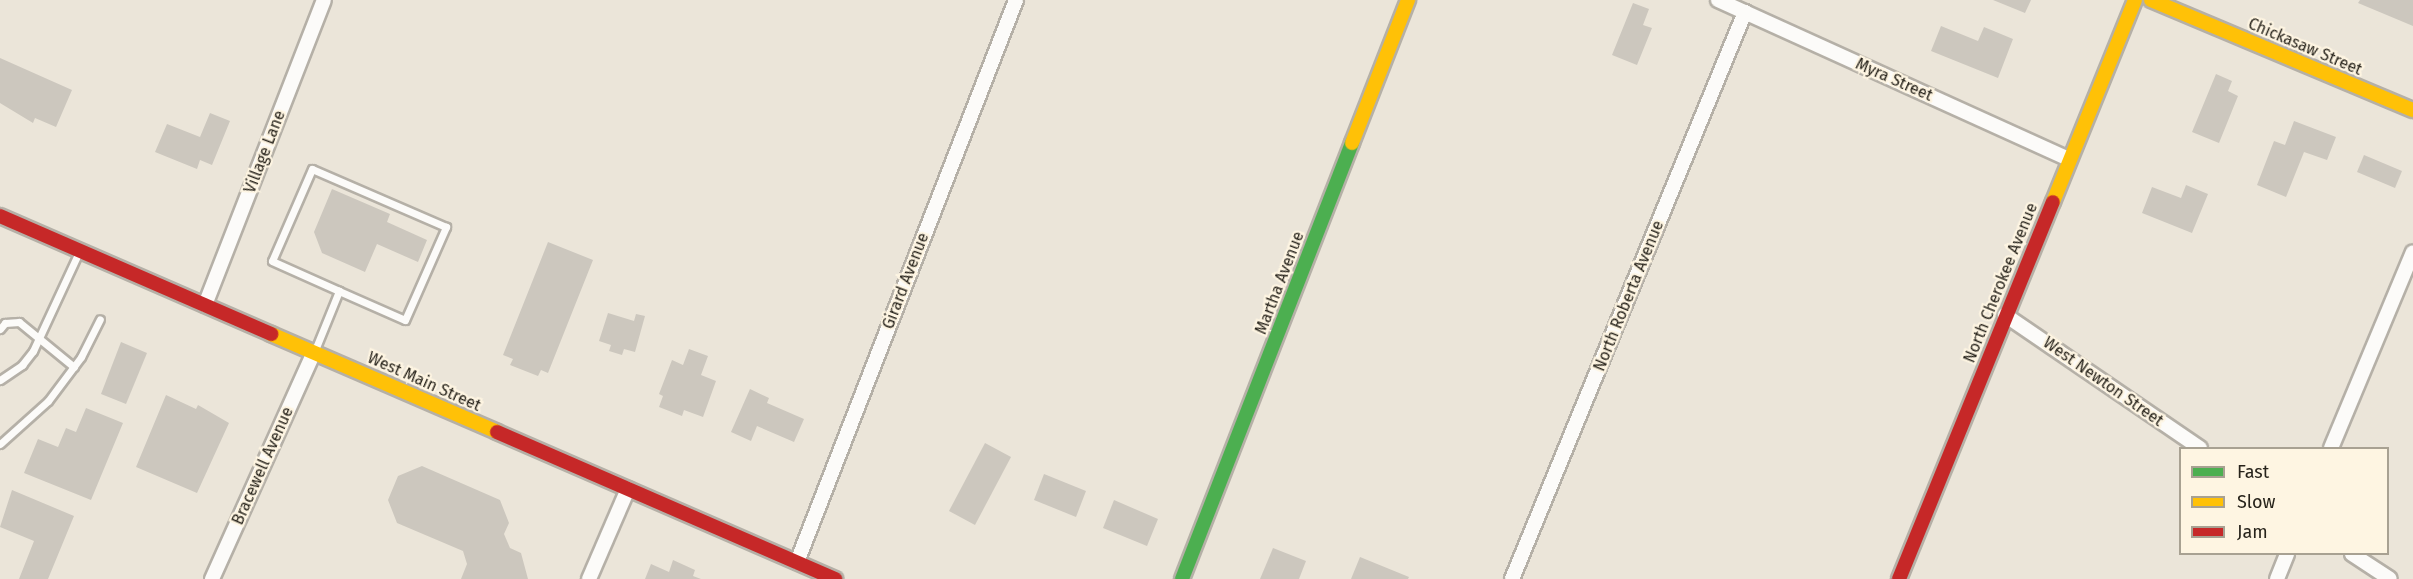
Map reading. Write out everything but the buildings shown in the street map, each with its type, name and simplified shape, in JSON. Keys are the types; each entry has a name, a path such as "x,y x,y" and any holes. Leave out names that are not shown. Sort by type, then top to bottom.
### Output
{"street":[{"name":"Village Lane","path":"205,305 324,0"},
{"name":"Girard Avenue","path":"797,562 1016,0"},
{"name":"Martha Avenue","path":"1182,579 1408,0"},
{"name":"Myra Street","path":"1718,0 2069,159"},
{"name":"North Cherokee Avenue","path":"1899,579 2135,0"},
{"name":"Chickasaw Street","path":"2151,0 2413,110"},
{"name":"North Roberta Avenue","path":"1512,579 1745,12"},
{"name":"West Main Street","path":"0,216 836,579"},
{"path":"2331,447 2413,252"},
{"name":"West Newton Street","path":"2006,315 2199,447"},
{"name":"Bracewell Avenue","path":"212,579 314,352"},
{"path":"589,579 628,489"},
{"path":"2277,579 2287,555"},
{"path":"2354,555 2390,579"}],"lane":[{"path":"312,169 446,227 405,320 339,291 272,261 312,169"},
{"path":"0,380 22,365 41,336 80,250"},
{"path":"314,352 339,291"},
{"path":"0,444 48,401 74,367 100,319"},
{"path":"0,329 5,323 19,322 41,336 74,367"}],"traffic: fast":[{"path":"1182,579 1352,143"}],"traffic: slow":[{"path":"1352,143 1408,0"},
{"path":"2053,202 2135,0"},
{"path":"2151,0 2413,110"},
{"path":"271,334 497,432"}],"traffic: jam":[{"path":"1899,579 2053,202"},
{"path":"0,216 271,334"},
{"path":"497,432 835,579"}]}
